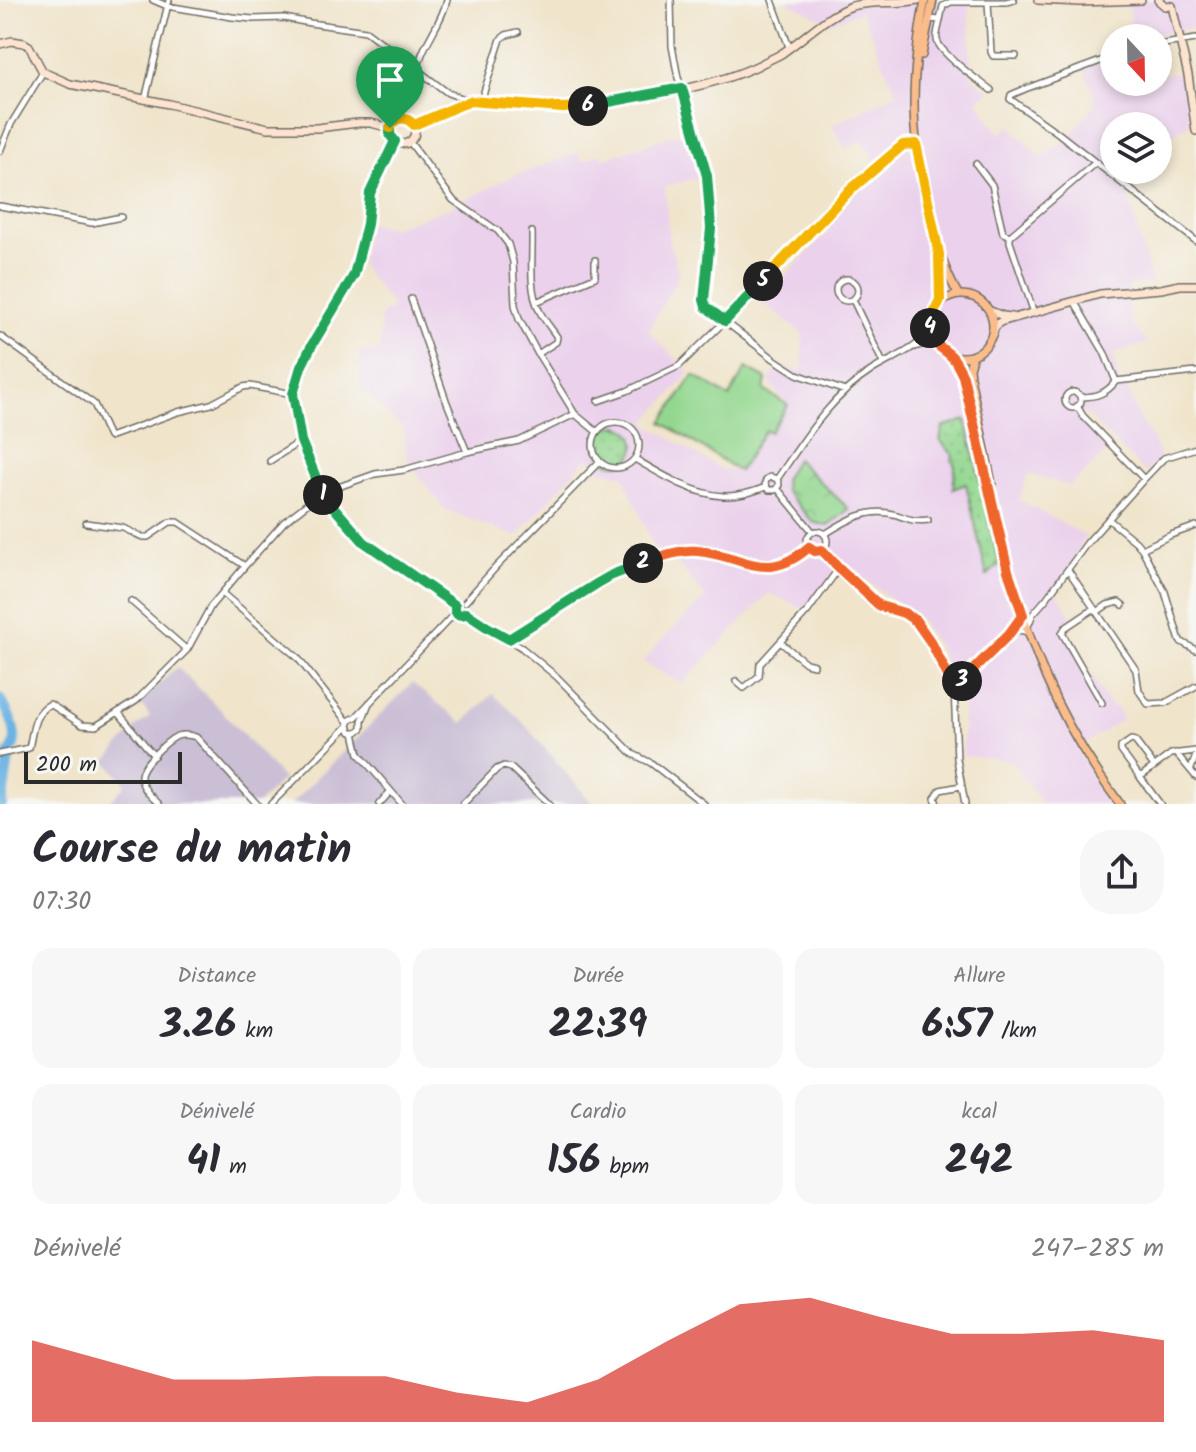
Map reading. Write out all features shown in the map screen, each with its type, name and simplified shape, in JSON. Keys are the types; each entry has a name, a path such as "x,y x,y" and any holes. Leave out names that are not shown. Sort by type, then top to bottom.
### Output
{"main road":[{"path":"925,0 926,17"},
{"path":"933,0 919,29 915,88 916,144 939,254 958,294"},
{"path":"939,254 939,304"},
{"path":"958,294 980,300 993,319 992,335 982,351 959,357 940,349 930,328 939,304 958,294"},
{"path":"973,355 970,377 997,518"},
{"path":"951,356 963,376 1008,571 1028,630 1047,679 1072,729 1120,804"}],"street":[{"path":"153,0 243,18 284,18 366,31 448,93 470,101 563,108 633,98 744,72 779,55 840,11 854,5 874,1 918,0"},
{"path":"418,71 418,61 441,19 447,0"},
{"path":"671,0 672,46 678,78 707,176 711,228 704,300 706,307 797,374 845,391"},
{"path":"772,0 789,47"},
{"path":"991,90 964,70 940,46 937,39 943,6 951,2 1014,0"},
{"path":"1038,0 1141,0"},
{"path":"1158,0 1162,5 1175,3 1196,131"},
{"path":"906,2 926,17 940,20"},
{"path":"988,2 993,56 1016,56"},
{"path":"145,100 168,3"},
{"path":"481,101 501,39 518,32"},
{"path":"1172,43 1196,39"},
{"path":"0,44 12,41 29,46 43,72 70,84 268,128 371,123 390,128"},
{"path":"1100,61 1025,89 1011,95 1010,99 1196,241"},
{"path":"0,151 11,124 43,72"},
{"path":"414,125 470,101"},
{"path":"399,119 407,119 414,125 414,136 409,141 395,141 390,135 392,124 399,119"},
{"path":"395,141 370,193 367,224 354,275 312,345 293,394 301,441 321,493 364,542 462,615 466,613 509,639 557,677 633,754 651,763 704,804"},
{"path":"409,141 453,200 498,231 508,244 519,319 575,414 597,432"},
{"path":"598,401 679,366 849,191 903,145 916,144"},
{"path":"1034,313 1010,236 1095,163"},
{"path":"976,164 992,185 1003,233 1010,236"},
{"path":"0,206 92,223 121,217"},
{"path":"532,232 536,302 557,337 556,342 538,354"},
{"path":"536,302 595,277 595,260"},
{"path":"843,279 852,279 858,285 858,295 853,300 842,300 837,295 837,284 843,279"},
{"path":"992,335 1000,322 1100,294 1196,285"},
{"path":"411,299 467,452"},
{"path":"853,300 883,363"},
{"path":"1074,301 1104,352 1116,381"},
{"path":"990,311 1003,316 1022,316"},
{"path":"907,351 925,338 930,328"},
{"path":"0,336 94,404 109,437 178,412 211,404 243,387 293,394"},
{"path":"777,479 821,417 868,372 927,344 940,349"},
{"path":"1080,397 1080,403 1072,408 1065,400 1066,396 1075,393 1080,397 1102,394 1116,381 1196,372"},
{"path":"1077,406 1144,479"},
{"path":"0,754 29,748 34,722 42,708 50,704 82,725 96,726 136,701 187,650 211,606 284,522 321,493 375,474 404,470 519,441 575,414"},
{"path":"608,423 629,426 635,431 639,445 635,459 615,469 599,462 592,447 597,432 608,423"},
{"path":"270,461 301,441"},
{"path":"1009,634 1028,630 1033,614 1087,543 1164,458 1196,448"},
{"path":"635,459 704,493 724,496 766,487 771,490 777,488"},
{"path":"359,719 369,703 458,602 465,602 599,462"},
{"path":"766,487 767,479 777,479"},
{"path":"777,479 777,488"},
{"path":"777,488 812,531"},
{"path":"825,534 857,515 867,513 928,520"},
{"path":"1108,519 1142,549 1165,592 1180,641 1196,650"},
{"path":"86,523 123,528 148,537 170,522 178,522 245,566"},
{"path":"1142,549 1171,535 1196,528"},
{"path":"812,531 825,534 827,545 822,550 815,551 809,547 807,537 812,531"},
{"path":"509,639 612,575 660,557 694,550 761,566 776,566 788,563 809,547"},
{"path":"822,550 880,606 904,613 916,621 932,644 954,688 957,759 965,804"},
{"path":"736,681 744,688 759,676 760,664 808,611 839,568"},
{"path":"1068,570 1136,670 1139,691 1148,704 1165,703 1196,686"},
{"path":"222,593 297,657 352,729 359,754 402,804"},
{"path":"954,688 1009,634 1022,612 1030,612 1046,599"},
{"path":"131,601 187,650"},
{"path":"465,602 468,608 466,613"},
{"path":"1102,703 1062,633 1065,628 1096,610 1119,602 1123,605"},
{"path":"780,642 806,663 814,665"},
{"path":"118,712 154,756"},
{"path":"352,729 351,718 359,719"},
{"path":"271,804 330,742 363,726 359,719"},
{"path":"159,804 144,787 140,777 142,768 175,737 185,734 196,737 257,804"},
{"path":"1154,766 1135,741 1131,740 1121,747 1160,804"},
{"path":"1176,752 1196,777"},
{"path":"1140,777 1176,752 1196,753 1190,770"},
{"path":"463,804 497,769 504,766 511,768 549,804"},
{"path":"937,804 935,798 940,790 961,786"},
{"path":"379,804 390,792"}],"shaded area":[{"path":"784,0 1000,0 969,5 971,76 990,91 977,100 1000,134 1010,126 1041,158 1068,139 1095,104 1094,93 1083,68 1100,62 1100,96 1172,96 1172,73 1184,73 1189,124 1172,136 1172,112 1100,112 1100,184 1122,184 1127,192 1152,283 1129,285 1127,297 1132,325 1148,343 1113,354 1120,384 1124,379 1139,419 1160,457 1146,473 1085,413 1080,418 1110,449 1070,486 1028,474 1019,500 1086,536 1056,592 1073,618 1067,633 1110,706 1117,708 1122,720 1087,742 1078,752 1108,804 1042,804 1011,761 963,756 963,688 952,677 936,643 915,613 903,608 843,562 804,609 769,593 682,684 643,662 706,597 676,561 657,554 623,475 600,470 588,457 517,537 445,510 408,462 402,427 361,388 360,353 380,350 381,315 393,307 360,264 368,223 392,228 447,209 510,177 578,153 582,161 601,153 604,159 690,129 703,176 665,187 669,241 679,275 648,331 690,373 645,423 721,469 739,471 765,430 787,405 768,380 781,366 802,372 803,334 760,301 827,233 836,213 881,167 861,140 846,149 832,125 897,94 861,11 831,23"},
{"path":"1087,0 1196,0 1196,27 1172,32 1172,24 1130,24 1130,7 1103,8"},
{"path":"177,667 283,779 258,804 108,804 126,784 106,761 136,727 150,717 140,702"},
{"path":"412,683 463,723 493,694 520,719 593,804 291,804"}],"green space":[{"path":"746,368 766,379 764,390 788,405 770,432 765,430 739,471 662,422 694,375 729,397"},
{"path":"966,420 999,564 987,576 966,484 953,489 953,455 940,440 943,427"},
{"path":"616,426 629,432 635,445 629,458 616,464 603,458 597,445 603,432"},
{"path":"796,459 849,509 828,526 813,522 785,491 784,480"}],"waterway":[{"path":"0,699 10,718 15,739 2,804"}],"route":[{"path":"682,88 707,176 711,228 704,300 706,307 725,321 849,191 903,145 916,144 939,254 941,279 940,300 930,328 935,343 951,356 963,376 1008,571 1023,615 1016,626 954,688 932,644 916,621 904,613 880,606 822,550 815,551 809,547 788,563 776,566 761,566 694,550 660,557 612,575 509,639 471,615 457,614 455,605 364,542 321,493 301,441 293,394 312,345 354,275 367,224 370,193 395,141 390,135 390,128 399,119 407,119 414,125 470,101 580,107 682,88"}]}
